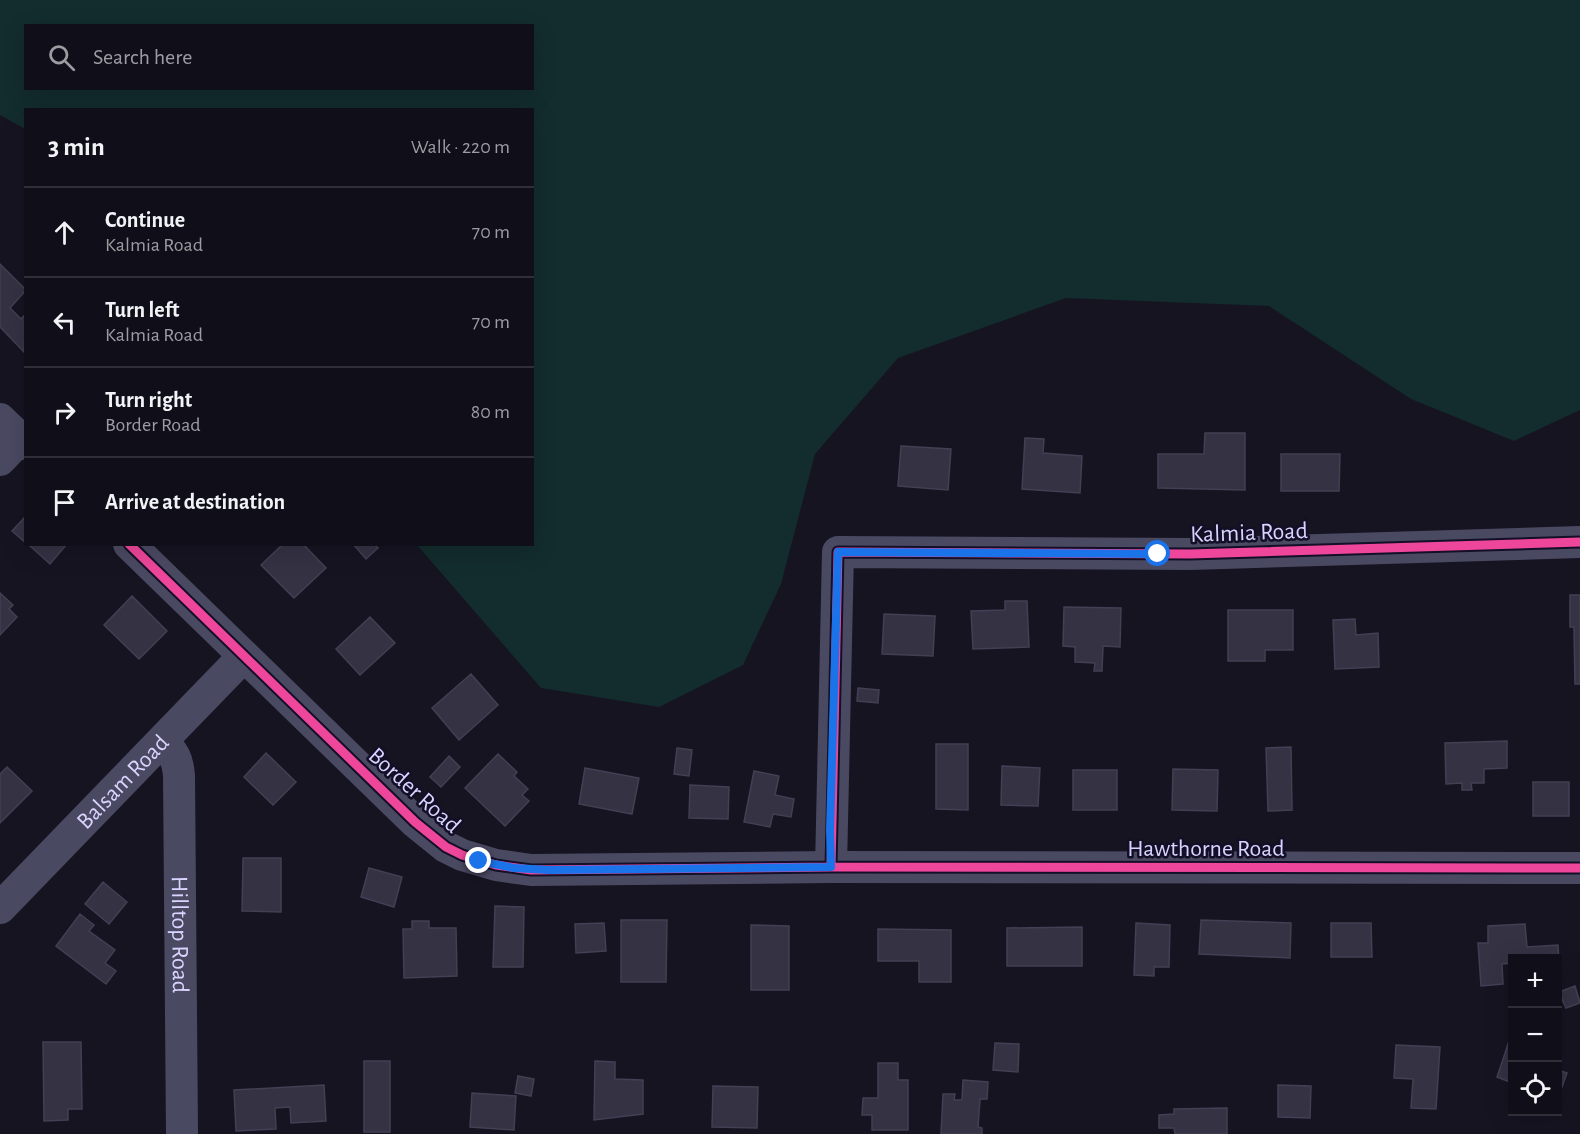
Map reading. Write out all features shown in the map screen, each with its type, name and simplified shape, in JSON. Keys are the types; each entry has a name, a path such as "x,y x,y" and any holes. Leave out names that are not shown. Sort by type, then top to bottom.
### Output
{"street":[{"name":"Kalmia Road","path":"831,867 830,830 838,552 1190,554 1580,542"},
{"name":"Border Road","path":"131,546 415,822 446,847 462,855 496,865 531,870 831,867"},
{"name":"Balsam Road","path":"0,908 244,656"},
{"name":"Hilltop Road","path":"162,742 176,758 179,776 182,1134"},
{"name":"Hawthorne Road","path":"831,867 1580,868"}],"green space":[{"path":"0,0 1580,0 1580,410 1514,441 1411,399 1269,306 1066,298 898,358 815,454 781,584 743,665 659,707 541,688 418,546 534,546 534,108 24,108 24,128 0,115"}],"building":[{"path":"0,264 24,288 24,292 10,308 21,319 24,316 24,352 0,327"},
{"path":"1205,433 1245,433 1245,490 1158,488 1158,454 1204,454"},
{"path":"1025,438 1044,439 1043,453 1082,456 1080,493 1022,489"},
{"path":"901,446 951,449 948,490 898,486"},
{"path":"1281,454 1340,454 1339,491 1281,491"},
{"path":"24,518 24,541 12,531"},
{"path":"30,546 65,546 50,564"},
{"path":"281,546 305,546 326,568 294,598 261,565"},
{"path":"355,546 376,546 378,548 366,559"},
{"path":"0,593 13,605 9,609 17,617 0,635"},
{"path":"1570,595 1580,595 1580,684 1575,684 1574,627 1570,627"},
{"path":"132,596 167,631 139,659 104,625"},
{"path":"1005,601 1027,601 1029,647 973,649 971,611 1005,610"},
{"path":"1064,607 1121,608 1120,647 1103,646 1102,671 1094,671 1095,663 1075,662 1075,647 1063,646"},
{"path":"1228,610 1293,610 1293,650 1265,650 1265,661 1228,661"},
{"path":"884,614 935,616 933,656 882,654"},
{"path":"370,617 395,643 360,675 336,649"},
{"path":"1355,619 1356,635 1378,633 1379,667 1335,669 1333,620"},
{"path":"471,674 498,705 459,740 432,708"},
{"path":"858,688 879,690 878,703 857,701"},
{"path":"1507,741 1507,768 1484,769 1484,783 1471,783 1472,790 1462,790 1462,783 1446,784 1445,743"},
{"path":"936,744 968,744 968,810 936,809"},
{"path":"1291,747 1292,810 1268,811 1266,748"},
{"path":"677,748 692,750 689,776 674,774"},
{"path":"266,753 296,782 273,805 244,777"},
{"path":"498,754 517,772 514,776 528,789 522,795 529,801 505,826 465,788"},
{"path":"449,756 460,767 441,787 430,777"},
{"path":"1002,766 1040,768 1038,806 1001,805"},
{"path":"7,767 32,791 0,823 0,774"},
{"path":"585,768 639,778 632,814 579,804"},
{"path":"1173,769 1218,770 1217,811 1172,810"},
{"path":"1073,770 1117,770 1117,810 1073,810"},
{"path":"754,771 779,776 775,795 794,799 791,817 773,814 770,827 744,822"},
{"path":"1533,782 1569,782 1569,816 1533,816"},
{"path":"690,785 729,787 728,819 689,818"},
{"path":"243,858 281,858 281,912 242,911"},
{"path":"369,868 402,877 394,907 361,897"},
{"path":"103,882 127,902 109,924 85,904"},
{"path":"495,906 524,907 523,967 493,967"},
{"path":"80,914 94,925 89,931 115,950 105,963 116,971 106,984 56,946"},
{"path":"621,920 667,920 666,982 621,982"},
{"path":"1201,920 1291,923 1290,958 1199,954"},
{"path":"412,921 429,921 429,928 456,928 457,976 404,978 403,929 412,929"},
{"path":"604,923 606,951 576,953 575,924"},
{"path":"1136,923 1170,925 1169,967 1154,967 1154,976 1134,975"},
{"path":"1331,923 1371,923 1372,957 1331,957"},
{"path":"1525,924 1527,947 1558,945 1559,954 1508,954 1508,963 1502,964 1503,984 1481,986 1478,943 1488,943 1488,926"},
{"path":"751,925 789,926 789,990 751,990"},
{"path":"1082,927 1082,966 1007,966 1007,928"},
{"path":"878,929 951,930 951,982 919,982 919,961 878,961"},
{"path":"1575,986 1580,1003 1566,1008 1562,999 1562,991"},
{"path":"43,1042 81,1042 82,1109 68,1109 68,1120 44,1121"},
{"path":"995,1043 1019,1044 1018,1072 993,1070"},
{"path":"1508,1044 1508,1081 1497,1077"},
{"path":"1396,1045 1440,1047 1436,1109 1411,1108 1413,1079 1394,1078"},
{"path":"364,1061 390,1061 390,1132 364,1132"},
{"path":"595,1061 615,1062 615,1079 643,1080 643,1114 594,1120"},
{"path":"878,1063 898,1063 898,1080 908,1080 908,1130 872,1130 872,1115 862,1115 863,1098 878,1098"},
{"path":"1562,1071 1567,1073 1562,1087"},
{"path":"518,1076 534,1079 531,1096 515,1093"},
{"path":"963,1080 988,1082 987,1099 980,1099 978,1127 982,1128 982,1134 941,1134 943,1094 955,1094 954,1100 962,1100"},
{"path":"324,1085 326,1121 291,1123 290,1107 275,1108 276,1129 236,1131 234,1090"},
{"path":"1278,1085 1311,1086 1310,1118 1278,1117"},
{"path":"713,1086 758,1087 757,1128 712,1127"},
{"path":"472,1093 516,1096 514,1130 470,1127"},
{"path":"1227,1108 1227,1134 1175,1134 1174,1128 1159,1128 1159,1115 1174,1114 1174,1109"}],"cycle path":[{"path":"831,867 838,552 1190,554 1580,542"},
{"path":"131,546 415,822 446,847 462,855 496,865 531,870 831,867 1580,868"}],"route":[{"path":"479,861 531,870 831,867 830,830 838,552 1158,554"}]}
